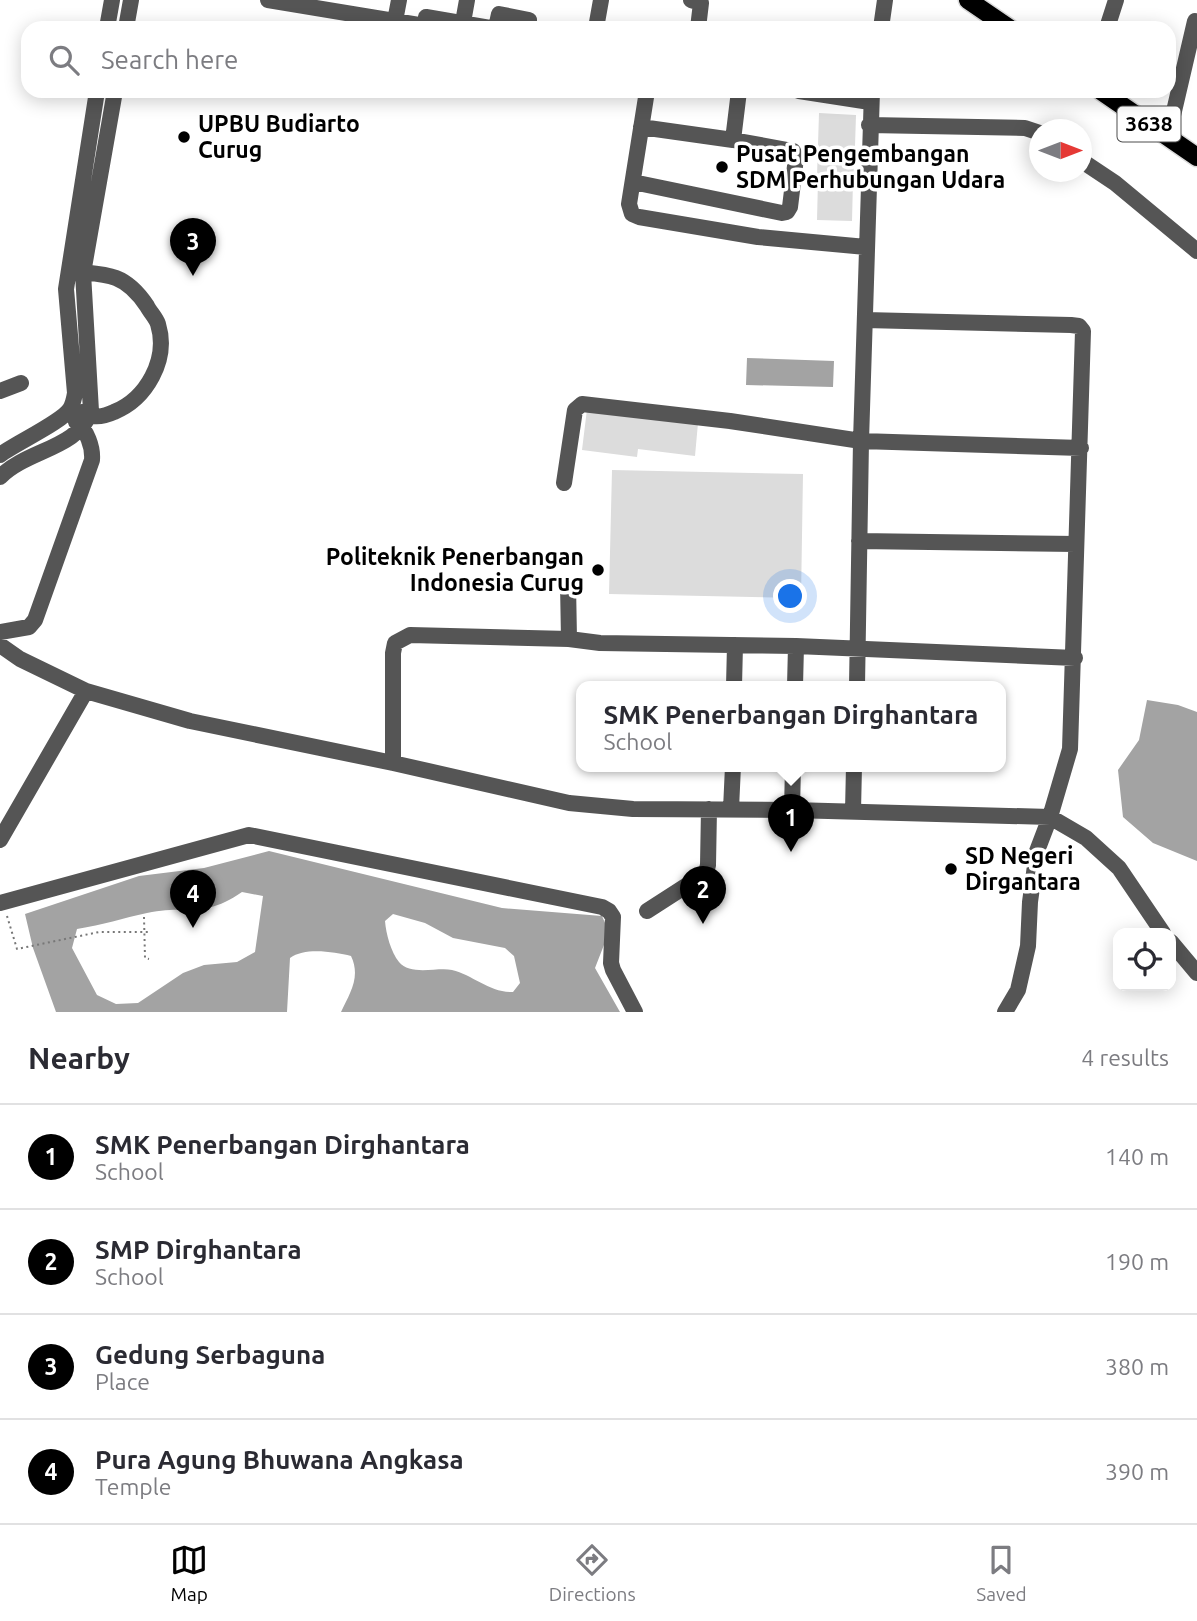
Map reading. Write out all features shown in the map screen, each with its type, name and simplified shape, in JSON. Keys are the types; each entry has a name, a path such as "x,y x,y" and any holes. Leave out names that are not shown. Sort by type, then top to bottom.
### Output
{"main road":[{"path":"968,0 999,21"},
{"name":"3638","path":"1111,98 1197,157"}],"street":[{"path":"108,21 112,0"},
{"path":"127,21 131,0"},
{"path":"268,0 397,11 440,21"},
{"path":"324,0 342,5"},
{"path":"463,21 467,0"},
{"path":"597,21 601,0"},
{"path":"691,0 701,3 699,21"},
{"path":"882,21 885,0"},
{"path":"1109,21 1116,0"},
{"path":"397,11 421,21"},
{"path":"498,21 499,14 529,20"},
{"path":"1168,137 1195,21"},
{"path":"96,98 75,272 92,404 86,422 92,460 36,620 29,626 1,634 20,659 86,691 190,721 569,803 633,809 853,811 1050,817 1086,838 1119,868 1160,928"},
{"path":"0,455 69,410 75,393 65,289 75,272 113,98"},
{"path":"645,98 629,211 639,217 758,237 866,247"},
{"path":"733,139 738,98"},
{"path":"857,681 871,98"},
{"path":"869,124 1029,129"},
{"path":"633,182 782,214 790,207 795,154 793,151 733,139 641,127"},
{"path":"1092,168 1115,183 1197,251"},
{"path":"0,477 36,453 67,441 86,422 119,410 143,392 152,378 159,358 159,331 157,322 139,295 113,276 75,272"},
{"path":"864,320 1079,326 1083,331 1075,658 1070,749 1037,851 1030,902 1028,946 1018,990 1005,1012"},
{"path":"0,391 21,383"},
{"path":"564,483 575,410 582,404 690,416 861,441 1081,448"},
{"path":"69,410 86,422"},
{"path":"859,541 1076,544"},
{"path":"568,584 569,639"},
{"path":"393,763 393,653 396,643 410,635 569,639 600,643 796,646 1075,658"},
{"path":"734,681 735,645"},
{"path":"795,681 796,646"},
{"path":"0,840 86,691"},
{"path":"731,809 733,772"},
{"path":"792,810 793,772"},
{"path":"853,811 854,772"},
{"path":"647,911 706,873 709,809"},
{"path":"2,903 249,835 602,907 613,918 613,970 635,1012"},
{"path":"1176,948 1197,972"}],"path":[{"path":"2,903 17,949 99,932 146,932"},
{"path":"144,917 145,958 149,959"}],"shaded area":[{"path":"819,113 856,115 854,177 817,176"},
{"path":"818,180 853,181 852,221 817,220"},
{"path":"747,358 834,361 833,387 746,385"},
{"path":"588,401 698,423 695,456 638,449 637,457 582,450"},
{"path":"612,470 803,474 801,598 609,594"},
{"path":"1147,700 1178,705 1197,712 1197,861 1153,843 1123,817 1118,770 1139,740"},
{"path":"269,851 502,908 602,916 609,932 595,968 620,1012 341,1012 355,978 354,964 351,956 320,951 303,952 290,958 287,1012 56,1012 33,948 25,914 139,876 204,868","holes":["242,892 263,896 255,952 237,962 204,965 183,973 138,1003 116,1004 97,995 72,948 77,929 147,913 205,909 228,901","393,914 425,923 453,938 505,948 514,956 520,983 513,992 505,992 452,970 417,970 404,966 394,953 386,931 385,921"]}],"place":[{"name":"UPBU Budiarto Curug","path":"184,137"},
{"name":"Pusat Pengembangan SDM Perhubungan Udara","path":"722,167"},
{"name":"Gedung Serbaguna","path":"193,276"},
{"name":"Politeknik Penerbangan Indonesia Curug","path":"598,570"},
{"name":"SMK Penerbangan Dirghantara","path":"791,852"},
{"name":"SD Negeri Dirgantara","path":"951,869"},
{"name":"SMP Dirghantara","path":"703,924"},
{"name":"Pura Agung Bhuwana Angkasa","path":"193,928"}]}
